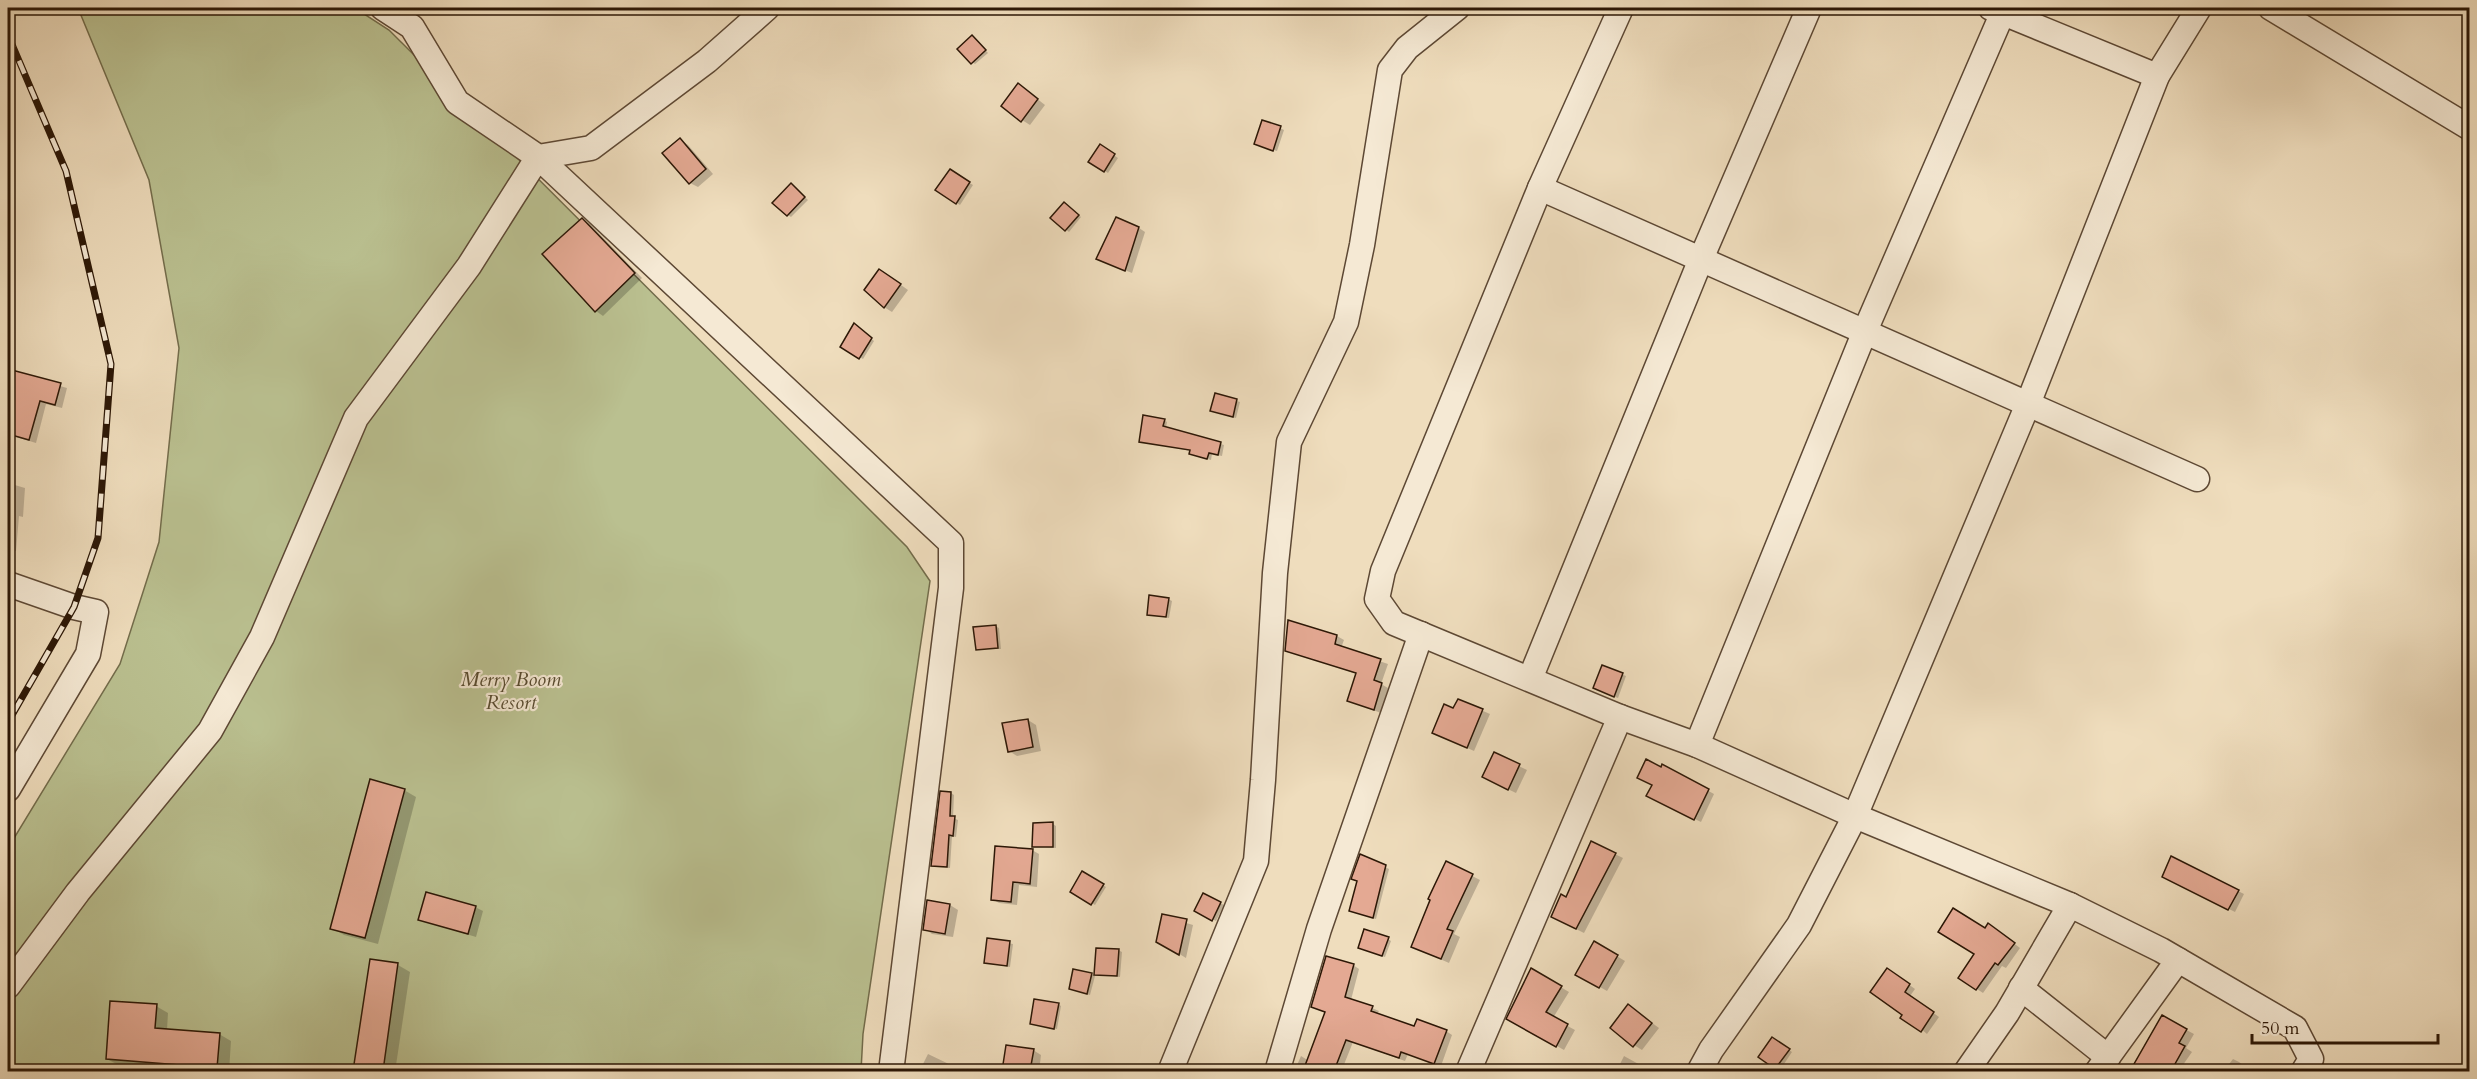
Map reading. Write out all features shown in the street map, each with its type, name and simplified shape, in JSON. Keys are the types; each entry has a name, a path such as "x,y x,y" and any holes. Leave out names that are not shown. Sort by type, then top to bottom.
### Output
{"street":[{"path":"383,8 412,27 457,102 538,157 951,543 951,588 891,1071"},
{"path":"10,978 210,731 262,637 356,418 469,266 538,157 591,148 707,61 767,8"},
{"path":"1170,1071 1256,861 1275,573 1289,442 1347,322 1362,245 1390,70 1407,48 1457,8"},
{"path":"1621,8 1540,188 1383,571 1377,599 1394,622 1620,717 1697,745 1855,816 2070,905 2178,960 2295,1028 2311,1059 2303,1071"},
{"path":"1530,680 1701,259 1809,8"},
{"path":"1700,1071 1711,1050 1799,925 1855,816 2028,404 2157,76 2199,8"},
{"path":"2271,8 2469,128"},
{"path":"1697,745 1997,10 2157,76"},
{"path":"1540,188 2197,479"},
{"path":"8,584 74,608 96,612 88,654 8,789"},
{"path":"1277,1071 1319,929 1421,634"},
{"path":"1468,1071 1620,717"},
{"path":"1966,1071 2021,988 2070,905"},
{"path":"2021,988 2102,1064 2178,960"}],"green space":[{"name":"Merry Boom Resort","path":"78,8 355,8 389,30 907,547 930,581 863,1034 861,1071 8,1071 8,848 120,664 159,542 179,348 149,180"}],"building":[{"path":"972,35 986,50 971,64 957,49"},
{"path":"1018,83 1038,99 1021,122 1001,106"},
{"path":"1262,120 1281,126 1273,151 1254,144"},
{"path":"680,138 706,169 689,184 662,153"},
{"path":"1100,144 1115,154 1104,172 1088,162"},
{"path":"950,169 970,182 956,204 935,190"},
{"path":"791,183 805,197 787,216 772,203"},
{"path":"1064,202 1079,215 1065,231 1050,218"},
{"path":"1116,217 1139,227 1125,271 1096,259"},
{"path":"582,218 635,273 595,312 542,254"},
{"path":"879,269 901,284 884,308 864,290"},
{"path":"854,323 872,338 859,359 840,347"},
{"path":"8,369 61,383 55,405 40,401 29,440 8,434"},
{"path":"1215,393 1237,399 1233,417 1210,411"},
{"path":"1143,415 1165,419 1163,426 1221,442 1218,455 1209,453 1207,459 1189,454 1190,450 1139,442"},
{"path":"1149,595 1169,598 1166,617 1147,615"},
{"path":"1288,620 1337,635 1335,644 1381,659 1374,680 1382,683 1374,710 1347,701 1356,673 1285,651"},
{"path":"996,625 998,648 976,650 973,627"},
{"path":"1602,665 1623,673 1614,697 1593,688"},
{"path":"1458,699 1483,709 1467,748 1432,733 1444,704 1453,708"},
{"path":"1028,719 1033,747 1008,752 1002,723"},
{"path":"1494,752 1520,764 1508,790 1482,777"},
{"path":"1646,759 1661,767 1662,764 1709,789 1694,820 1646,796 1652,785 1637,778"},
{"path":"370,779 405,789 365,938 330,929"},
{"path":"940,791 951,792 950,816 955,816 953,836 949,835 947,867 931,866"},
{"path":"1053,822 1053,847 1032,847 1033,823"},
{"path":"1591,841 1616,853 1576,929 1551,917 1561,894 1566,897"},
{"path":"995,846 1033,849 1030,884 1013,882 1011,902 991,900"},
{"path":"1360,854 1386,865 1373,918 1349,911 1357,881 1351,879"},
{"path":"2171,856 2239,890 2228,910 2162,877"},
{"path":"1446,861 1473,874 1447,929 1453,931 1441,959 1411,947 1430,900 1428,899"},
{"path":"1082,871 1104,884 1091,905 1070,892"},
{"path":"426,892 476,906 468,934 418,920"},
{"path":"1203,893 1221,902 1212,921 1194,911"},
{"path":"927,900 950,904 945,934 923,930"},
{"path":"1953,908 1985,928 1988,923 2015,943 1998,965 1995,963 1976,990 1958,978 1974,954 1938,932"},
{"path":"1162,914 1187,919 1179,955 1156,942"},
{"path":"1364,929 1389,937 1382,956 1358,948"},
{"path":"987,938 1010,941 1007,966 984,963"},
{"path":"1594,941 1618,955 1599,988 1575,975"},
{"path":"1096,948 1119,949 1117,976 1094,975"},
{"path":"1326,956 1354,964 1345,997 1373,1006 1371,1011 1414,1026 1417,1019 1447,1030 1434,1064 1401,1052 1399,1058 1346,1040 1334,1071 1303,1071 1325,1012 1311,1007"},
{"path":"370,959 398,963 383,1071 353,1071"},
{"path":"1531,968 1562,986 1546,1012 1568,1024 1556,1047 1506,1019"},
{"path":"1887,968 1910,984 1905,992 1934,1012 1921,1032 1900,1018 1902,1015 1870,992"},
{"path":"1073,969 1092,973 1087,994 1069,989"},
{"path":"1034,999 1059,1003 1054,1029 1030,1024"},
{"path":"110,1001 157,1004 155,1028 220,1033 217,1068 106,1059"},
{"path":"1628,1004 1652,1023 1633,1047 1610,1028"},
{"path":"2162,1015 2187,1029 2179,1043 2185,1046 2171,1071 2130,1071"},
{"path":"1772,1037 1790,1049 1775,1069 1758,1057"},
{"path":"1006,1045 1034,1049 1030,1071 1002,1071"}],"railway":[{"path":"8,35 66,171 111,364 98,538 74,607 8,722"}]}
